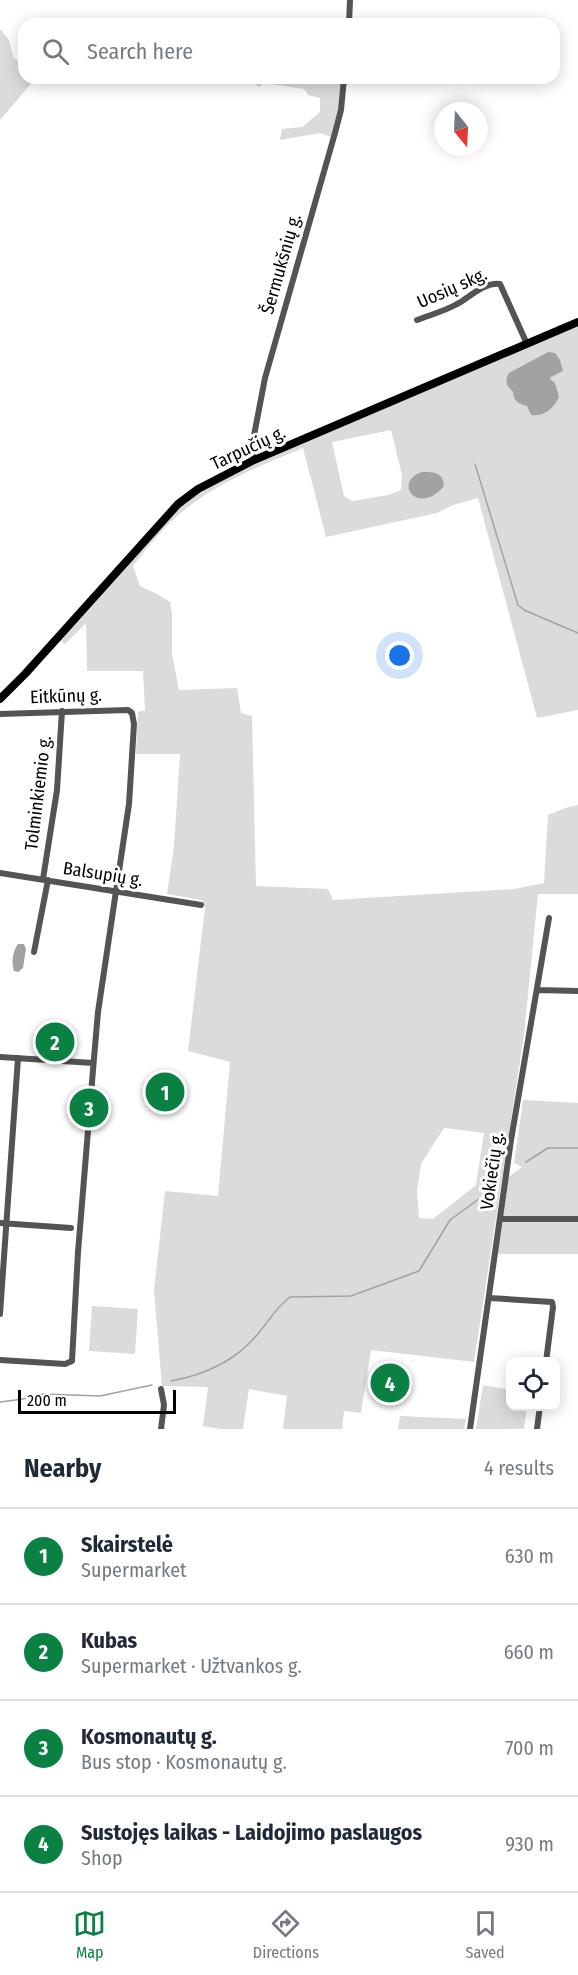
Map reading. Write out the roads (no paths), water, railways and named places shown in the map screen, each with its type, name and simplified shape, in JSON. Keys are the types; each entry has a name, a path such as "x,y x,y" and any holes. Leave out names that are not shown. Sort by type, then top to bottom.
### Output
{"main road":[{"name":"Tarpučių g.","path":"0,699 29,670 178,504 198,489 254,460 578,322"}],"street":[{"path":"349,18 350,0"},
{"name":"Šermukšnių g.","path":"254,460 252,446 265,378 335,133 341,110 343,84"},
{"name":"Uosių skg.","path":"417,320 458,304 485,287 495,283 500,284 527,344"},
{"name":"Eitkūnų g.","path":"0,714 128,710 132,713 134,723 129,804 117,891"},
{"name":"Tolminkiemio g.","path":"34,952 57,790 62,711"},
{"name":"Balsupių g.","path":"0,873 201,905"},
{"path":"0,1360 64,1364 72,1361 93,1063 98,1012 117,891"},
{"name":"Vokiečių g.","path":"470,1429 511,1140 549,918"},
{"path":"537,990 578,991"},
{"path":"0,1057 93,1063"},
{"path":"0,1314 3,1223 18,1058"},
{"path":"501,1219 578,1219"},
{"path":"3,1223 71,1227"},
{"path":"490,1298 552,1302 554,1307 547,1357"},
{"path":"161,1389 164,1405 161,1429"},
{"path":"537,1429 539,1411"}],"waterway":[{"path":"475,464 518,605 524,610 578,633"},
{"path":"526,1162 548,1148 578,1148"},
{"path":"171,1381 206,1371 238,1353 290,1297 351,1296 419,1271 450,1220 483,1196"},
{"path":"0,1402 43,1394 100,1396 152,1385"}],"place":[{"name":"Kubas","path":"55,1042"},
{"name":"Skairstelė","path":"165,1092"},
{"name":"Kosmonautų g.","path":"89,1108"},
{"name":"Sustojęs laikas - Laidojimo paslaugos","path":"390,1383"}]}
